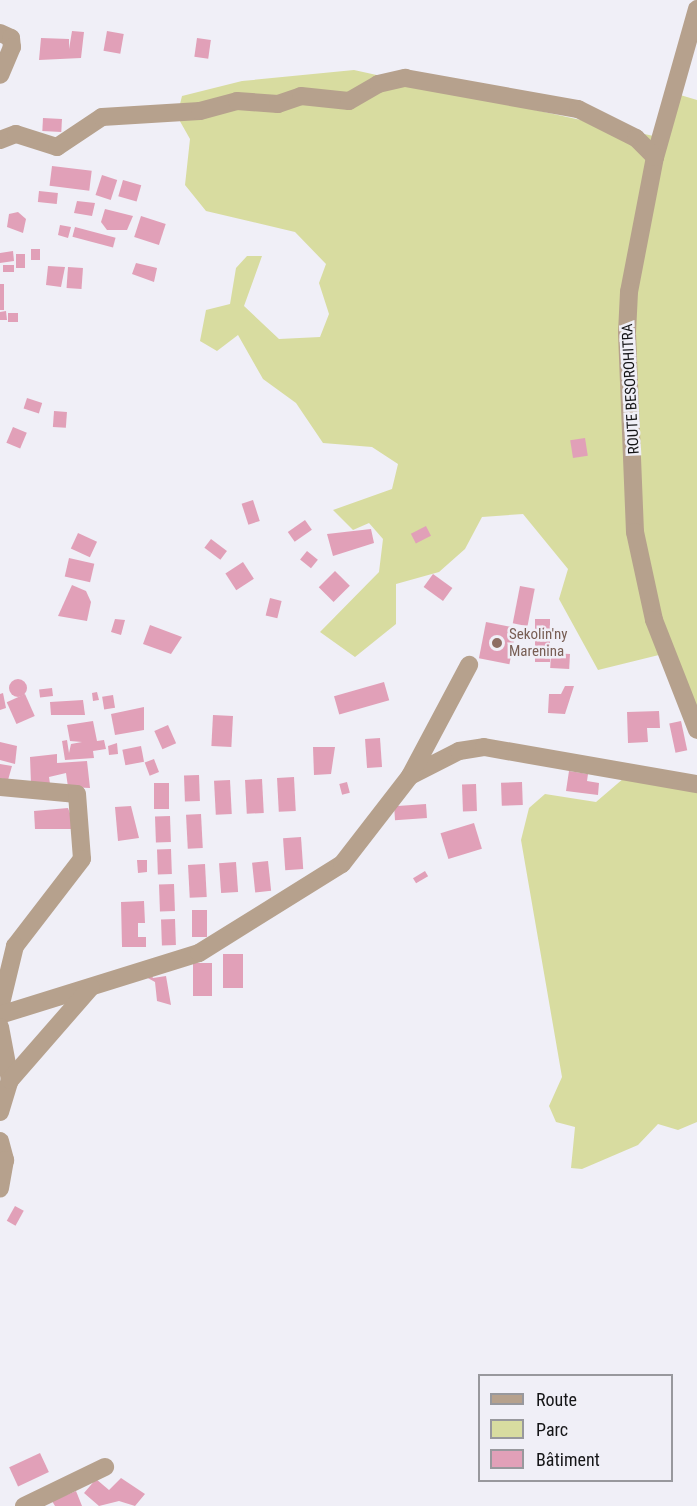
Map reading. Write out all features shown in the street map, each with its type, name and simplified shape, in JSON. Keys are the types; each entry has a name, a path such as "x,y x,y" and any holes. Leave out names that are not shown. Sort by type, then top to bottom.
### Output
{"street":[{"name":"ROUTE BESOROHITRA","path":"697,9 655,157 629,292 634,522 654,620 697,730"},
{"path":"0,33 11,38 12,47 0,75"},
{"path":"0,140 16,134 57,147 102,117 200,111 237,101 278,104 301,96 349,100 378,84 405,78 578,109 636,138 655,157"},
{"path":"0,1015 199,953 342,864 410,776 469,665"},
{"path":"410,776 459,751 484,747 697,784"},
{"path":"0,787 78,794 82,859 15,946 0,1008"},
{"path":"0,1112 10,1080 91,986"},
{"path":"0,1027 10,1080"},
{"path":"0,1140 5,1160 0,1189"},
{"path":"24,1506 105,1467"}],"green space":[{"path":"354,70 658,137 677,94 697,100 697,722 667,653 598,670 559,599 568,569 523,514 482,517 465,549 439,572 396,584 396,624 355,657 320,632 379,572 383,539 369,523 353,530 333,510 392,489 398,464 372,447 323,443 296,403 263,379 238,335 217,351 200,341 206,310 230,304 236,268 247,256 262,256 244,306 279,339 320,337 329,314 319,283 326,264 295,232 206,211 185,185 190,139 177,116 182,96 242,81"},
{"path":"631,772 697,787 697,1122 678,1130 658,1124 638,1145 582,1169 571,1168 575,1127 556,1122 549,1106 562,1077 521,840 529,808 545,794 596,802"}],"building":[{"path":"72,31 84,32 81,58 39,60 41,38 69,39 69,49"},
{"path":"107,31 124,34 120,54 104,51"},
{"path":"197,38 211,40 208,59 194,57"},
{"path":"43,118 62,119 61,132 42,131"},
{"path":"52,166 92,171 89,191 50,186"},
{"path":"102,175 117,180 111,200 96,195"},
{"path":"123,180 141,185 137,202 118,196"},
{"path":"39,191 58,193 57,204 38,202"},
{"path":"77,201 95,203 92,216 74,213"},
{"path":"105,209 133,216 127,230 107,230 101,222"},
{"path":"18,212 26,219 23,233 7,227 9,214"},
{"path":"141,216 166,224 159,245 134,237"},
{"path":"60,225 71,227 68,238 58,235"},
{"path":"75,227 116,238 113,248 72,237"},
{"path":"31,249 40,249 40,260 31,260"},
{"path":"13,251 14,261 0,263 0,253"},
{"path":"16,254 25,254 25,268 16,268"},
{"path":"136,263 157,268 154,282 132,274"},
{"path":"3,265 14,265 14,272 3,272"},
{"path":"48,266 65,267 61,287 46,285"},
{"path":"68,267 83,268 81,289 67,288"},
{"path":"0,284 4,284 4,310 0,310"},
{"path":"6,311 7,320 0,320 0,312"},
{"path":"8,313 18,313 18,322 8,322"},
{"path":"27,398 42,403 39,413 24,408"},
{"path":"54,411 67,412 66,428 53,427"},
{"path":"13,427 27,433 20,449 6,443"},
{"path":"585,438 588,456 573,458 570,440"},
{"path":"253,500 260,521 248,525 242,504"},
{"path":"305,520 312,530 295,542 288,532"},
{"path":"426,526 431,536 416,544 411,534"},
{"path":"371,529 374,543 333,556 327,534"},
{"path":"78,533 97,542 90,557 71,548"},
{"path":"211,539 227,551 220,560 204,548"},
{"path":"307,551 318,560 311,568 300,560"},
{"path":"69,558 94,564 90,582 65,577"},
{"path":"243,562 254,579 236,590 225,573"},
{"path":"335,571 350,586 334,602 319,587"},
{"path":"433,574 452,588 443,601 424,587"},
{"path":"72,585 86,591 91,602 87,621 58,616"},
{"path":"520,586 535,589 527,626 513,623"},
{"path":"270,598 282,601 277,618 266,615"},
{"path":"115,619 125,620 121,635 111,632"},
{"path":"535,619 550,619 550,662 535,662"},
{"name":"Sekolin'ny Marenina","path":"486,622 516,628 509,664 479,658"},
{"path":"150,625 182,637 171,654 143,644"},
{"path":"551,653 570,654 569,669 550,668"},
{"path":"18,679 24,682 27,688 24,694 18,697 12,694 9,688 12,682"},
{"path":"384,682 389,700 339,715 334,696"},
{"path":"565,686 574,686 565,714 548,713 549,694 561,694"},
{"path":"52,688 53,696 40,698 39,690"},
{"path":"97,692 99,700 93,701 92,693"},
{"path":"3,693 6,708 0,710 0,694"},
{"path":"25,694 35,716 16,724 7,702"},
{"path":"113,695 115,708 104,710 102,697"},
{"path":"83,700 85,715 51,715 50,702"},
{"path":"144,707 144,730 115,735 111,714"},
{"path":"659,711 660,728 647,728 648,742 628,743 627,712"},
{"path":"213,715 233,716 231,747 211,746"},
{"path":"93,721 97,741 104,740 106,749 93,751 94,758 65,760 62,741 67,740 69,753 71,744 82,742 70,741 67,725"},
{"path":"681,721 687,750 675,753 669,723"},
{"path":"168,725 176,743 162,749 154,731"},
{"path":"380,738 382,767 367,768 365,739"},
{"path":"0,742 17,746 15,764 0,760"},
{"path":"117,743 118,754 109,755 108,746"},
{"path":"141,746 144,762 125,765 122,750"},
{"path":"313,747 335,747 331,774 314,775"},
{"path":"57,754 57,763 87,761 90,788 68,787 66,773 49,777 50,784 31,784 30,757"},
{"path":"154,759 159,772 150,776 145,763"},
{"path":"0,764 12,766 8,780 0,778"},
{"path":"569,771 588,774 587,781 599,783 598,795 566,791"},
{"path":"199,775 200,801 185,802 184,776"},
{"path":"294,777 296,811 279,812 277,778"},
{"path":"262,779 264,813 247,814 245,780"},
{"path":"230,780 232,814 216,815 214,781"},
{"path":"347,782 350,793 342,795 339,784"},
{"path":"522,782 523,805 502,806 501,783"},
{"path":"154,783 169,783 169,809 154,809"},
{"path":"462,784 476,784 477,811 463,811"},
{"path":"426,804 427,818 395,820 394,806"},
{"path":"131,806 139,838 118,841 115,807"},
{"path":"68,808 76,829 35,829 34,811"},
{"path":"201,814 203,848 188,849 186,815"},
{"path":"170,816 171,842 156,843 155,817"},
{"path":"474,823 482,849 448,859 441,833"},
{"path":"301,837 303,869 285,870 283,838"},
{"path":"157,849 171,849 172,874 158,874"},
{"path":"137,860 147,860 147,872 138,873"},
{"path":"268,861 271,891 255,893 252,863"},
{"path":"236,862 238,892 221,893 219,863"},
{"path":"205,864 207,897 190,898 188,865"},
{"path":"425,871 428,876 416,883 413,878"},
{"path":"174,884 175,911 160,912 159,885"},
{"path":"144,901 145,923 138,923 138,937 146,937 146,947 122,947 121,902"},
{"path":"192,910 207,910 207,937 192,937"},
{"path":"161,919 175,919 176,945 162,945"},
{"path":"223,954 243,954 243,988 223,988"},
{"path":"193,963 212,963 212,996 193,996"},
{"path":"149,969 153,978 166,976 171,1005 157,1001 155,982 146,977"},
{"path":"15,1206 24,1211 16,1226 7,1221"},
{"path":"40,1453 49,1472 18,1486 9,1467"},
{"path":"121,1478 145,1494 135,1506 119,1501 99,1506 84,1493 96,1479 109,1490"},
{"path":"76,1491 82,1506 55,1506 52,1501"}],"place":[{"name":"Sekolin'ny Marenina","path":"497,643"}]}
